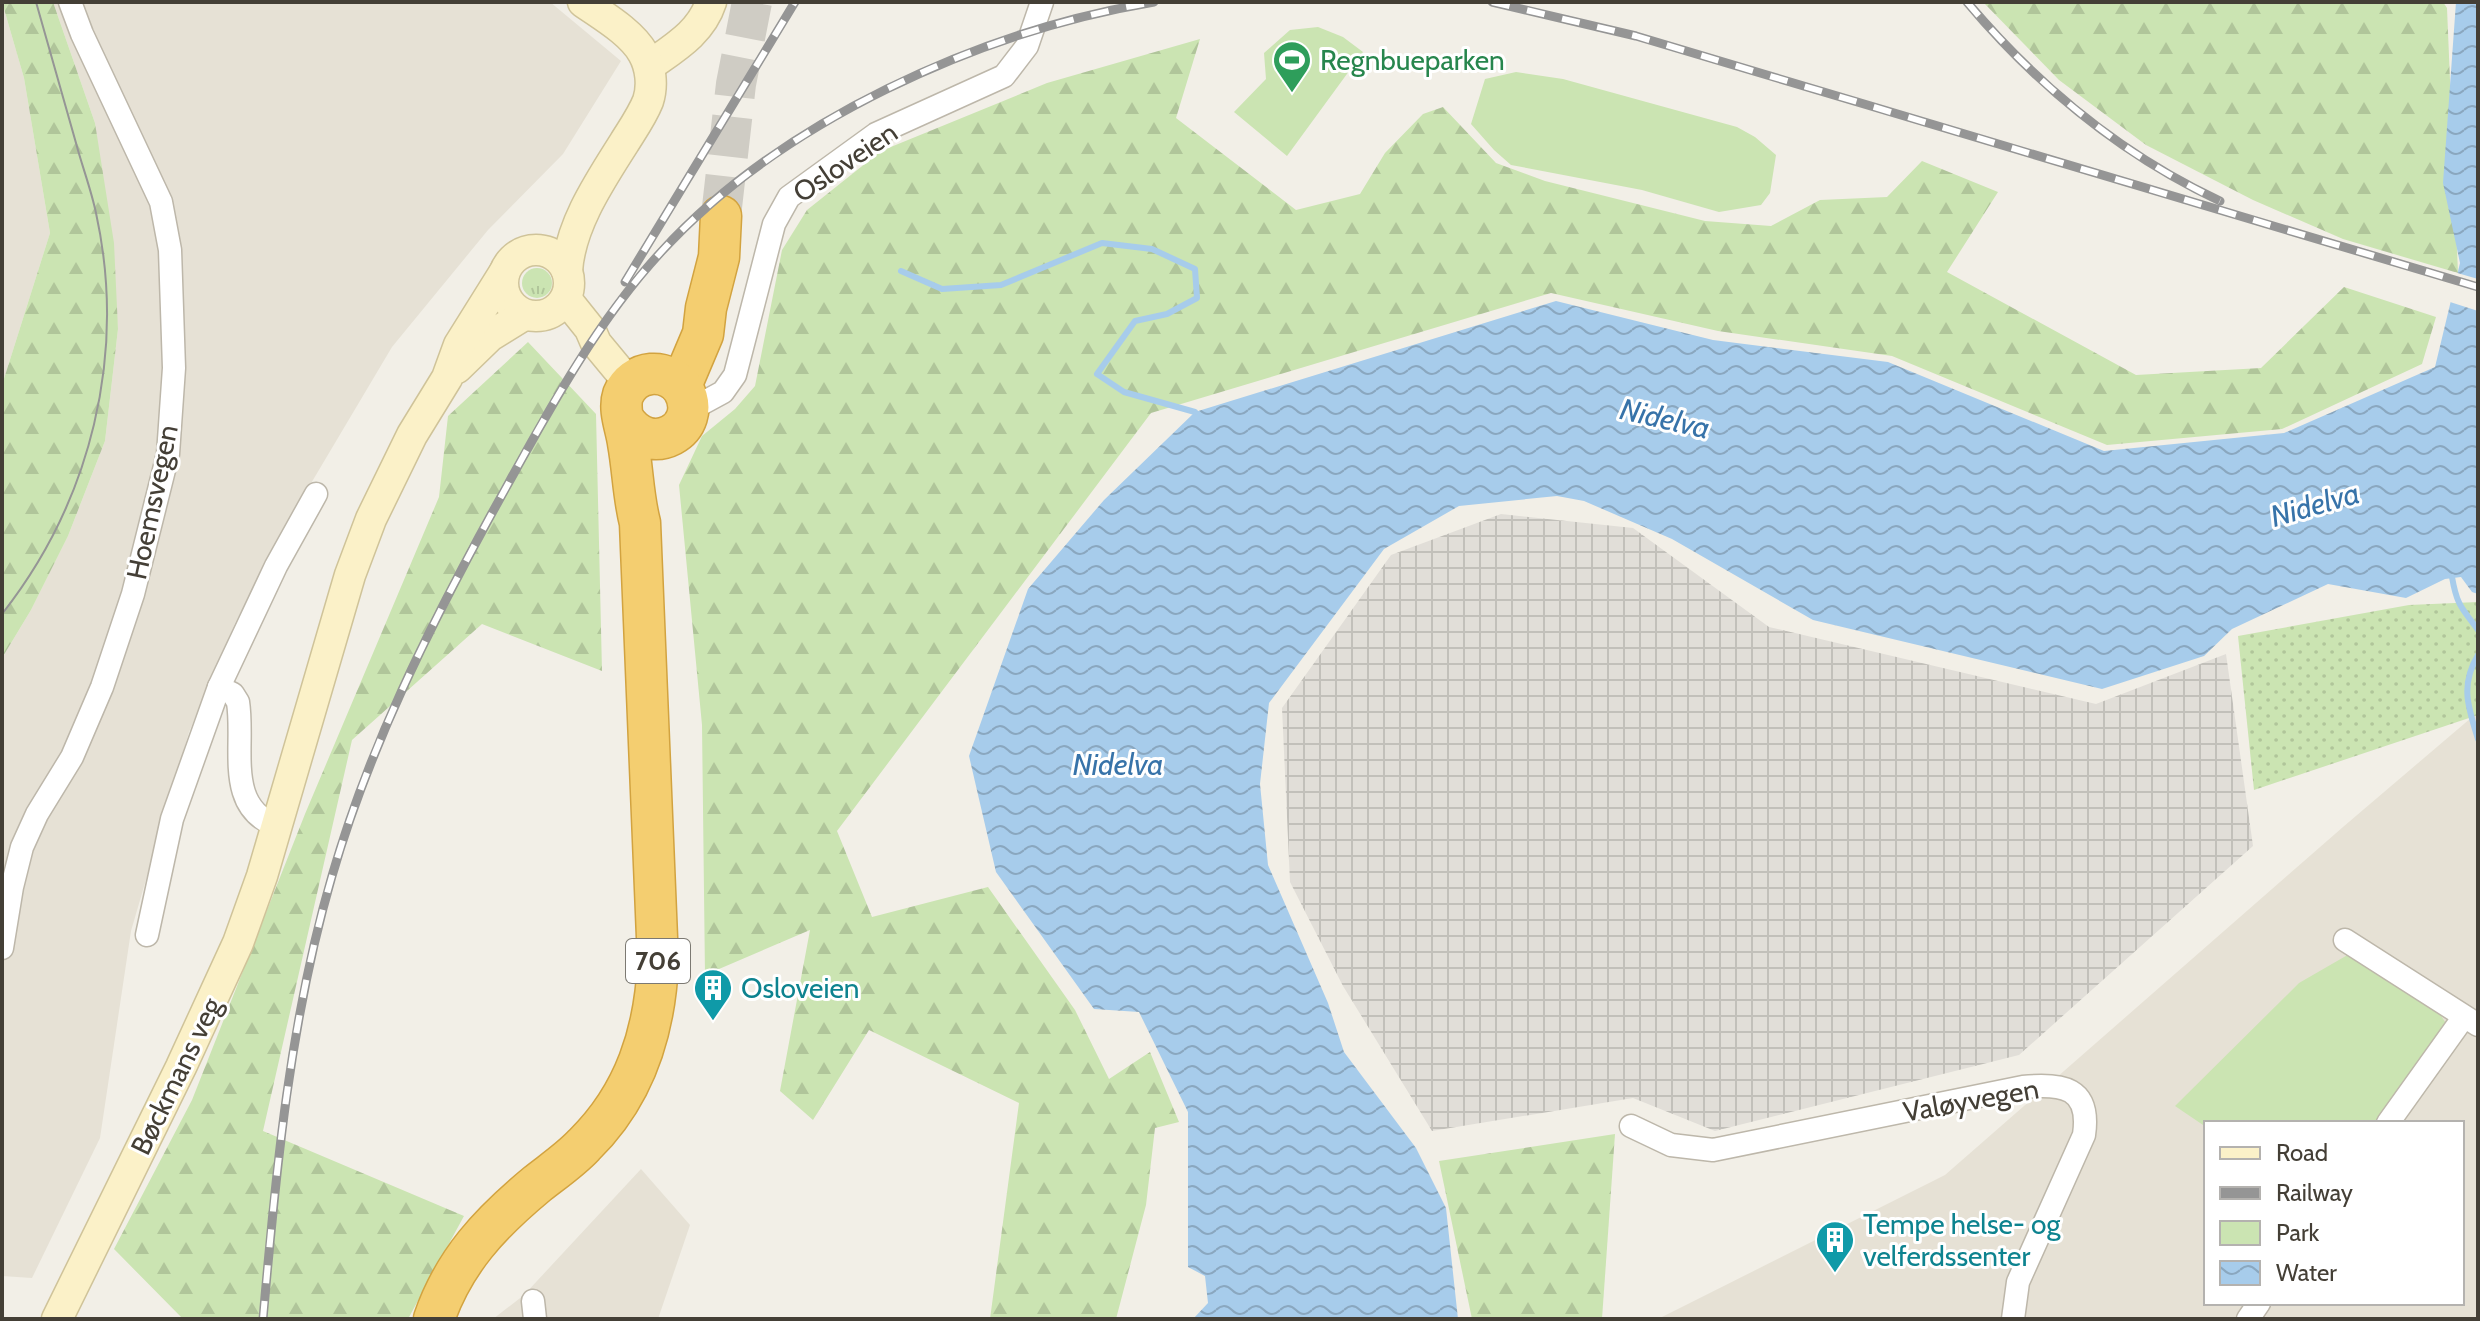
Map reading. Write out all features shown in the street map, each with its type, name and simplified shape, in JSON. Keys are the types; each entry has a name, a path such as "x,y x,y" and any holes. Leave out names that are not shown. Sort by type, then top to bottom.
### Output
{"highway":[{"path":"656,402 664,358 706,308 719,257 721,216"},
{"name":"706","path":"434,1319 449,1281 471,1246 510,1206 583,1147 606,1122 640,1063 651,1030 657,996 658,962 640,523 633,495 628,445 656,402"}],"main road":[{"path":"552,300 568,252 595,191 649,99 651,85 649,66 642,51 583,2"},
{"path":"649,66 690,36 702,23 711,2"},
{"path":"552,300 513,308 506,298 504,273 510,262 546,239 595,191"},
{"path":"531,250 555,256 552,300 580,336 596,343 656,402"},
{"name":"Bøckmans veg","path":"57,1319 223,980 252,907 350,575 371,519 412,435 447,378 459,345 504,273"},
{"name":"Bøckmans veg","path":"447,378 490,336 552,300"}],"street":[{"name":"Hoemsvegen","path":"2,948 22,847 37,814 72,757 102,687 133,594 168,454 174,368 170,250 161,202 70,2"},
{"name":"Osloveien","path":"656,402 723,392 735,375 774,224 789,197 876,134 1004,76 1027,46 1042,2"},
{"path":"147,935 172,819 219,687 276,566 316,494"},
{"path":"219,687 233,694 238,702 243,795 256,814 277,826"},
{"path":"2345,940 2471,1022 2390,1121"},
{"name":"Valøyvegen","path":"1631,1126 1671,1145 1713,1150 2023,1087 2064,1087 2081,1100 2087,1116 2084,1135 2018,1282 2013,1319"}],"shaded area":[{"path":"2,2 24,78 50,233 2,385"},
{"path":"53,2 550,2 621,61 563,154 488,230 392,347 310,485 235,623 189,732 131,931 100,1138 32,1278 2,1276 2,658 31,610 68,536 105,441 118,329 95,123"},
{"path":"1501,514 1633,528 1769,627 2096,704 2226,654 2253,846 2019,1055 1715,1131 1633,1098 1432,1131 1343,986 1290,882 1282,708 1391,555"},
{"path":"2478,712 2478,1319 1658,1319 1945,1175"},
{"path":"641,1169 690,1225 658,1319 493,1319 524,1295"}],"green space":[{"path":"2,2 53,2 95,123 114,243 118,329 105,441 68,536 31,610 2,658 2,385 50,233 24,78"},
{"path":"1983,2 2443,2 2447,8 2458,273 2343,239 2253,200 2146,145 2059,80"},
{"name":"Regnbueparken","path":"1318,27 1343,37 1363,52 1287,156 1234,112 1266,79 1264,53 1290,30"},
{"path":"1200,39 1176,118 1296,210 1360,194 1385,153 1423,114 1443,107 1496,163 1545,181 1705,221 1771,226 1820,200 1887,197 1922,161 1998,192 1947,272 2136,375 2261,368 2344,287 2436,317 2422,364 2282,429 2107,445 1892,356 1718,331 1551,293 1151,413 837,831 872,917 988,887 1075,1010 1109,1079 1150,1052 1179,1122 1155,1128 1146,1205 1116,1319 990,1319 1019,1103 869,1030 813,1120 780,1091 810,930 705,975 702,725 679,485 702,436 735,409 755,386 782,250 807,210 881,151 1047,83"},
{"path":"1516,72 1563,79 1737,127 1776,155 1770,193 1761,205 1719,212 1642,190 1511,165 1471,124 1485,79"},
{"path":"537,268 548,272 552,283 548,294 537,298 526,294 522,283 526,272"},
{"path":"528,342 596,414 602,671 482,624 352,740 263,1131 464,1216 408,1319 183,1319 114,1249 192,1100 305,814 439,497 448,416"},
{"path":"2478,602 2478,715 2254,790 2238,636 2409,605"},
{"path":"2351,953 2387,980 2438,1011 2447,1025 2378,1121 2204,1121 2204,1126 2175,1106 2299,983"},
{"path":"1615,1134 1602,1319 1472,1319 1439,1161"}],"water":[{"name":"Nidelva","path":"2456,2 2478,2 2478,594 2472,592 2461,577 2445,579 2406,598 2328,584 2232,629 2204,656 2102,689 1813,620 1672,539 1584,501 1557,496 1459,506 1384,549 1269,703 1260,784 1268,865 1328,1003 1344,1052 1416,1148 1446,1208 1458,1319 1193,1319 1208,1303 1205,1276 1188,1267 1188,1112 1139,1012 1094,1009 996,872 969,756 1028,589 1104,500 1195,412 1556,301 1713,340 1888,362 2104,451 2284,433 2435,367 2460,263 2443,183"}],"pier":[{"path":"2454,272 2478,279 2478,311 2447,301"}],"waterway":[{"path":"901,271 942,289 1001,285 1102,243 1152,249 1195,269 1197,298 1167,314 1135,321 1097,374 1124,392 1195,412"},
{"path":"2452,577 2458,601 2478,630"},
{"path":"2478,655 2467,686 2478,739"}],"tunnel":[{"path":"721,216 736,84 752,2"}],"tram line":[{"path":"2,614 33,570 59,524 79,475 94,424 103,372 107,320 105,266 92,195 36,2"}],"railway":[{"path":"625,282 795,2"},
{"path":"263,1319 279,1151 295,1040 318,930 347,828 382,736 445,601 530,445 590,344 661,252 710,205 764,162 824,123 887,89 953,59 1020,35 1154,2"},
{"path":"1492,2 1636,36 2478,287"},
{"path":"1967,2 2022,62 2083,115 2149,162 2220,201"}],"place":[{"name":"Regnbueparken","path":"1292,94"},
{"name":"Osloveien","path":"713,1022"},
{"name":"Tempe helse- og velferdssenter","path":"1835,1274"}]}
